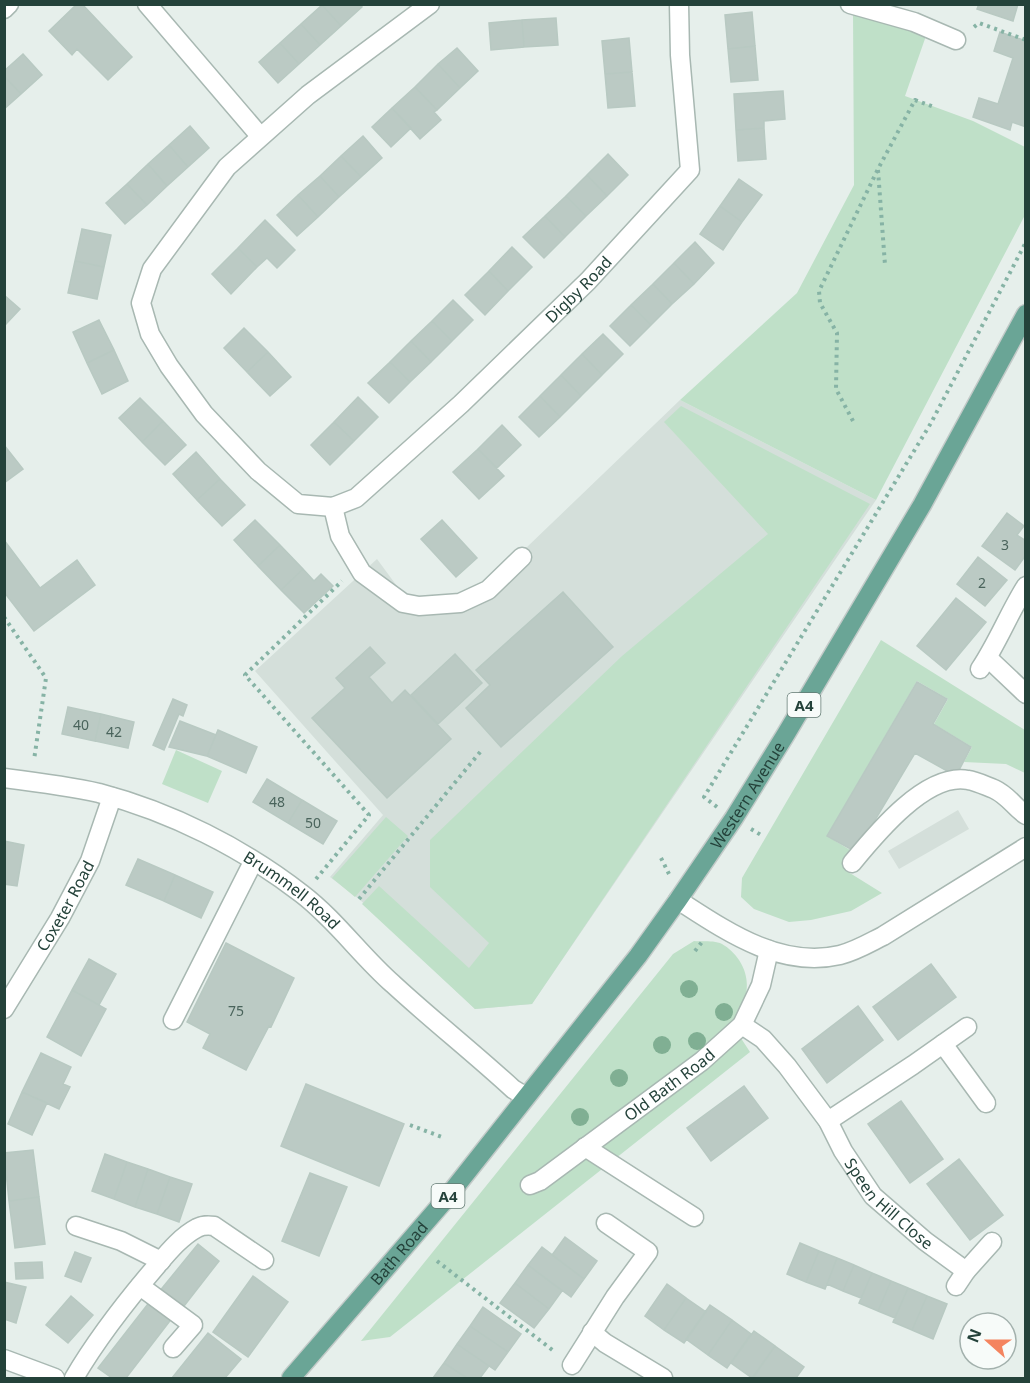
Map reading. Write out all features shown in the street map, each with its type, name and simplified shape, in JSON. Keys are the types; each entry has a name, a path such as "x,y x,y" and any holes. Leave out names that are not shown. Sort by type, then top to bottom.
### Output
{"main road":[{"name":"Western Avenue","path":"526,1097 638,956 734,818 922,506 1026,314"},
{"name":"Bath Road","path":"291,1378 445,1200 526,1097"}],"street":[{"path":"4,9 9,4"},
{"path":"147,4 260,136"},
{"name":"Digby Road","path":"430,4 308,95 227,167 152,269 141,303 150,334 169,366 204,414 258,471 298,504 333,507 356,498 461,404 588,281 690,170 680,55 679,4"},
{"path":"850,4 914,22 956,40"},
{"path":"333,507 340,536 360,569 402,603 419,606 459,603 488,590 522,557"},
{"path":"1026,586 1012,607 999,639 984,663 1026,694"},
{"name":"Brummell Road","path":"4,778 61,785 112,797 207,834 253,862 303,895 390,982 513,1089 526,1097"},
{"path":"852,863 874,836 917,795 945,782 966,779 995,789 1012,800 1026,815"},
{"name":"Coxeter Road","path":"4,1009 60,918 90,861 112,797"},
{"path":"678,900 749,943 769,950 787,955 821,957 841,955 859,948 1026,847"},
{"path":"173,1020 253,862"},
{"name":"Old Bath Road","path":"530,1185 540,1181 702,1061 742,1025 760,985 769,950"},
{"name":"Speen Hill Close","path":"742,1025 764,1039 787,1066 828,1121 843,1150 873,1196 925,1241 966,1270"},
{"path":"828,1121 966,1027"},
{"path":"943,1044 986,1103"},
{"path":"585,1147 694,1217"},
{"path":"572,1365 615,1297 648,1252 606,1223"},
{"path":"74,1378 93,1346 140,1286 178,1243 197,1228 205,1225 225,1232 264,1260"},
{"path":"76,1226 121,1241 161,1261"},
{"path":"956,1286 966,1270 992,1242"},
{"path":"140,1286 193,1325 173,1348"},
{"path":"592,1332 605,1343 663,1378"},
{"path":"4,1359 55,1378"}],"path":[{"path":"956,40 979,24 1026,40"},
{"path":"853,421 836,389 837,333 820,303 819,291 878,169 915,100 934,107"},
{"path":"878,169 885,265"},
{"path":"704,797 931,423 1026,242"},
{"path":"303,895 369,815 245,675 360,569"},
{"path":"4,616 46,678 31,782"},
{"path":"359,899 482,751"},
{"path":"410,1125 442,1137"},
{"path":"437,1261 572,1365"}],"shaded area":[{"path":"680,400 876,500 532,1004 475,1009 359,899 330,877 383,815 255,671 377,559 405,597 474,598"},
{"path":"958,810 969,829 899,869 888,851"}],"green space":[{"path":"853,12 927,33 905,96 973,121 1025,147 1025,215 876,500 680,400 797,293 854,185"},
{"path":"681,406 870,504 532,1004 475,1009 362,904 379,886 469,968 489,943 430,887 430,840 622,656 768,534 664,422"},
{"path":"881,640 1025,730 1025,773 1006,764 964,762 972,747 934,724 948,699 917,681 827,836 855,853 845,870 882,893 851,911 811,920 789,922 754,909 741,897 742,878"},
{"path":"176,750 222,771 208,803 162,784"},
{"path":"386,817 408,836 355,897 332,878"},
{"path":"694,941 722,944 736,956 744,969 746,994 733,1026 750,1052 390,1337 361,1341 673,954"}],"building":[{"path":"77,4 82,4 132,57 108,80 77,49 72,55 49,31"},
{"path":"360,4 362,7 341,26 322,5"},
{"path":"979,4 1018,4 1013,21 977,9"},
{"path":"322,5 341,26 320,45 301,24"},
{"path":"752,12 755,46 728,49 725,15"},
{"path":"556,18 558,45 524,47 522,20"},
{"path":"522,20 524,47 491,50 489,23"},
{"path":"301,24 320,45 299,64 280,43"},
{"path":"1000,32 1026,41 1026,127 1012,122 1010,130 973,117 979,98 998,104 1013,58 994,51"},
{"path":"629,38 632,72 605,74 602,41"},
{"path":"280,43 299,64 278,83 259,62"},
{"path":"755,46 758,80 731,82 728,49"},
{"path":"457,48 478,71 460,88 438,64"},
{"path":"23,54 42,75 21,94 4,76 4,71"},
{"path":"438,64 460,88 437,110 415,87"},
{"path":"632,72 635,106 608,108 605,74"},
{"path":"4,76 21,94 4,109"},
{"path":"415,87 437,110 434,112 441,120 420,139 392,108"},
{"path":"783,91 785,119 764,121 764,128 736,130 734,94"},
{"path":"392,108 411,128 391,147 372,127"},
{"path":"190,126 209,148 188,167 169,145"},
{"path":"764,128 766,159 738,161 736,130"},
{"path":"363,136 382,158 361,177 341,156"},
{"path":"169,145 188,167 167,186 148,164"},
{"path":"608,154 628,175 607,196 587,175"},
{"path":"341,156 361,177 339,197 320,176"},
{"path":"148,164 167,186 147,205 127,184"},
{"path":"587,175 607,196 586,216 566,196"},
{"path":"320,176 339,197 318,217 298,195"},
{"path":"739,179 762,195 742,222 720,206"},
{"path":"127,184 147,205 125,224 106,203"},
{"path":"298,195 318,217 297,236 277,215"},
{"path":"566,196 586,216 565,237 545,216"},
{"path":"720,206 742,222 723,250 700,234"},
{"path":"545,216 565,237 544,258 523,237"},
{"path":"265,220 295,250 277,268 267,258 257,267 238,248"},
{"path":"82,229 111,235 104,267 75,261"},
{"path":"695,242 714,263 694,284 674,263"},
{"path":"512,247 532,267 508,291 489,271"},
{"path":"238,248 257,267 231,294 212,274"},
{"path":"75,261 104,267 97,299 68,293"},
{"path":"674,263 694,284 672,304 653,284"},
{"path":"489,271 508,291 485,315 465,295"},
{"path":"653,284 672,304 651,325 631,305"},
{"path":"4,295 20,309 4,326"},
{"path":"453,300 473,320 452,341 432,321"},
{"path":"631,305 651,325 630,346 610,326"},
{"path":"99,320 114,350 87,363 73,332"},
{"path":"432,321 452,341 431,362 411,341"},
{"path":"244,328 268,352 247,372 224,348"},
{"path":"603,334 623,354 602,375 582,354"},
{"path":"411,341 431,362 410,382 390,362"},
{"path":"114,350 128,381 102,394 87,363"},
{"path":"268,352 291,377 270,396 247,372"},
{"path":"582,354 602,375 581,396 561,375"},
{"path":"390,362 410,382 389,403 368,383"},
{"path":"561,375 581,396 560,417 540,396"},
{"path":"540,396 560,417 539,437 519,417"},
{"path":"358,397 378,417 354,441 334,422"},
{"path":"140,398 163,421 142,442 119,418"},
{"path":"163,421 186,445 165,465 142,442"},
{"path":"334,422 354,441 330,465 311,445"},
{"path":"502,425 521,445 497,468 478,449"},
{"path":"4,445 23,469 4,483"},
{"path":"478,449 504,476 479,499 453,472"},
{"path":"196,452 220,479 197,500 173,474"},
{"path":"220,479 245,505 222,526 197,500"},
{"path":"1007,513 1024,526 1017,535 1026,541 1026,555 1015,570 982,546"},
{"path":"255,520 280,545 258,566 234,540"},
{"path":"442,520 477,558 456,577 421,539"},
{"path":"4,540 40,588 77,560 95,585 34,631 4,592"},
{"path":"280,545 303,569 281,590 258,566"},
{"path":"978,557 1007,580 985,606 957,584"},
{"path":"303,569 314,581 321,574 333,586 304,613 281,590"},
{"path":"563,592 613,647 501,747 466,708 490,685 476,670"},
{"path":"956,598 986,622 946,670 917,646"},
{"path":"370,647 385,663 369,677 392,703 405,690 451,739 387,798 312,718 345,688 336,678"},
{"path":"455,654 482,683 438,724 411,695"},
{"path":"917,682 947,699 933,724 971,747 956,776 915,753 856,852 827,836"},
{"path":"173,699 187,705 183,716 179,714 164,750 153,745"},
{"path":"68,707 101,714 95,741 62,734"},
{"path":"101,714 134,722 128,748 95,741"},
{"path":"180,721 216,735 207,756 169,747"},
{"path":"218,730 257,747 246,773 207,756"},
{"path":"267,779 302,800 288,823 253,802"},
{"path":"302,800 337,821 323,844 288,823"},
{"path":"4,841 24,845 17,886 4,884"},
{"path":"138,859 175,875 164,901 126,885"},
{"path":"175,875 213,892 201,918 164,901"},
{"path":"226,943 294,978 271,1027 269,1026 246,1070 203,1048 210,1034 187,1022"},
{"path":"89,959 116,974 99,1005 72,990"},
{"path":"931,964 956,997 898,1040 873,1007"},
{"path":"72,990 106,1009 81,1056 47,1037"},
{"path":"858,1006 883,1040 827,1083 802,1049"},
{"path":"41,1053 71,1067 63,1084 70,1087 59,1109 22,1092"},
{"path":"306,1084 404,1124 379,1186 281,1146"},
{"path":"744,1086 768,1118 711,1161 687,1128"},
{"path":"22,1092 47,1103 32,1135 8,1124"},
{"path":"901,1101 943,1159 910,1183 868,1124"},
{"path":"33,1150 39,1197 9,1201 4,1153"},
{"path":"105,1154 127,1162 114,1199 92,1191"},
{"path":"959,1159 1003,1215 970,1240 927,1184"},
{"path":"127,1162 148,1169 135,1207 114,1199"},
{"path":"148,1169 170,1177 157,1214 135,1207"},
{"path":"310,1173 347,1187 319,1256 282,1241"},
{"path":"170,1177 192,1184 179,1222 157,1214"},
{"path":"39,1197 45,1244 15,1248 9,1201"},
{"path":"565,1237 597,1261 584,1279 552,1255"},
{"path":"800,1243 819,1251 806,1282 787,1274"},
{"path":"198,1244 219,1261 181,1310 159,1292"},
{"path":"542,1247 584,1279 571,1297 528,1265"},
{"path":"819,1251 837,1258 825,1289 806,1282"},
{"path":"75,1252 91,1258 81,1282 65,1276"},
{"path":"837,1258 854,1265 843,1291 827,1284"},
{"path":"42,1262 43,1278 16,1279 15,1263"},
{"path":"528,1265 562,1291 549,1309 515,1283"},
{"path":"854,1265 872,1273 861,1298 843,1291"},
{"path":"872,1273 891,1281 878,1311 859,1303"},
{"path":"253,1276 288,1302 248,1357 213,1332"},
{"path":"891,1281 908,1288 895,1318 878,1311"},
{"path":"4,1282 26,1287 16,1323 4,1319"},
{"path":"515,1283 549,1309 534,1328 500,1303"},
{"path":"667,1284 686,1298 664,1330 645,1316"},
{"path":"908,1288 927,1296 912,1330 893,1322"},
{"path":"71,1296 93,1315 68,1343 46,1325"},
{"path":"927,1296 947,1304 933,1339 912,1330"},
{"path":"686,1298 706,1312 684,1343 664,1330"},
{"path":"151,1300 173,1317 126,1378 112,1378 98,1368"},
{"path":"710,1305 732,1320 708,1355 686,1339"},
{"path":"483,1307 521,1334 508,1352 470,1326"},
{"path":"732,1320 751,1334 727,1368 708,1355"},
{"path":"470,1326 508,1352 495,1370 457,1344"},
{"path":"754,1331 775,1346 752,1378 731,1363"},
{"path":"208,1333 241,1359 225,1378 172,1378"},
{"path":"457,1344 489,1366 480,1378 467,1378 444,1363"},
{"path":"775,1346 804,1367 796,1378 753,1378"},
{"path":"444,1363 467,1378 433,1378"}]}
